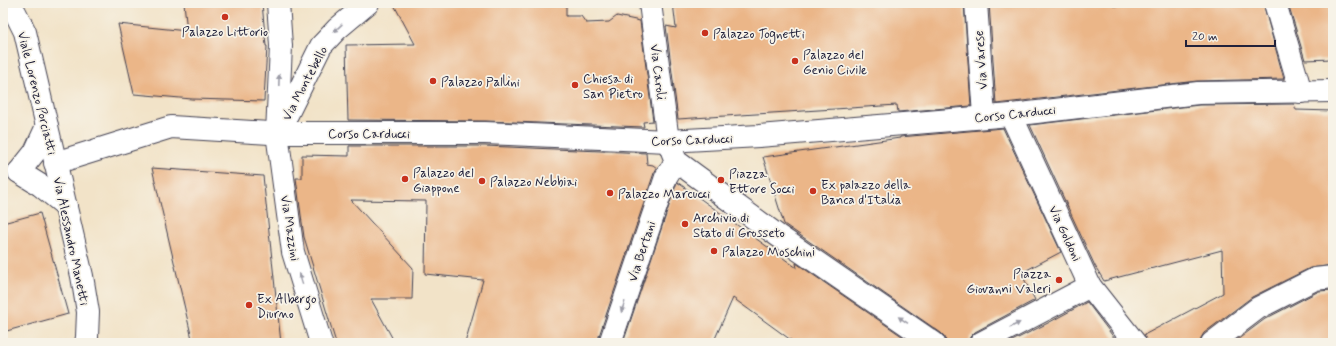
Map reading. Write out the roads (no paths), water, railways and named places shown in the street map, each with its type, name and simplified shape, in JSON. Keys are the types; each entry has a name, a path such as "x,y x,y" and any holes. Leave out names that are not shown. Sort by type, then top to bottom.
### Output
{"street":[{"name":"Viale Lorenzo Porciatti","path":"8,3 15,12 25,32 55,162"},
{"name":"Via Mazzini","path":"278,3 280,46 277,133 293,252 321,343"},
{"name":"Via Montebello","path":"277,133 321,46 337,29 368,3"},
{"name":"Via Caroli","path":"650,3 672,151"},
{"name":"Via Varese","path":"976,3 984,116"},
{"path":"1275,3 1301,92"},
{"name":"Corso Carducci","path":"55,162 171,127 277,133 485,133 672,151 759,136 984,116 1011,115 1198,93 1333,91"},
{"name":"Via Goldoni","path":"1011,115 1090,286 1135,343"},
{"path":"47,126 35,152 11,174 40,185 66,206"},
{"path":"672,151 777,235 934,343"},
{"name":"Via Bertani","path":"610,343 666,177 672,151"},
{"name":"Via Alessandro Manetti","path":"55,162 82,276 88,312 86,343"},
{"path":"1212,343 1258,308 1315,279 1333,277"},
{"path":"981,343 1090,286"}],"place":[{"name":"Palazzo Littorio","path":"225,17"},
{"name":"Palazzo Tognetti","path":"705,33"},
{"name":"Palazzo del Genio Civile","path":"795,61"},
{"name":"Palazzo Pallini","path":"433,81"},
{"name":"Chiesa di San Pietro","path":"575,85"},
{"name":"Palazzo del Giappone","path":"405,179"},
{"name":"Piazza Ettore Socci","path":"721,180"},
{"name":"Palazzo Nebbiai","path":"482,181"},
{"name":"Ex palazzo della Banca d'Italia","path":"813,191"},
{"name":"Palazzo Marcucci","path":"610,193"},
{"name":"Archivio di Stato di Grosseto","path":"685,224"},
{"name":"Palazzo Moschini","path":"714,251"},
{"name":"Piazza Giovanni Valeri","path":"1059,280"},
{"name":"Ex Albergo Diurno","path":"249,305"}]}
